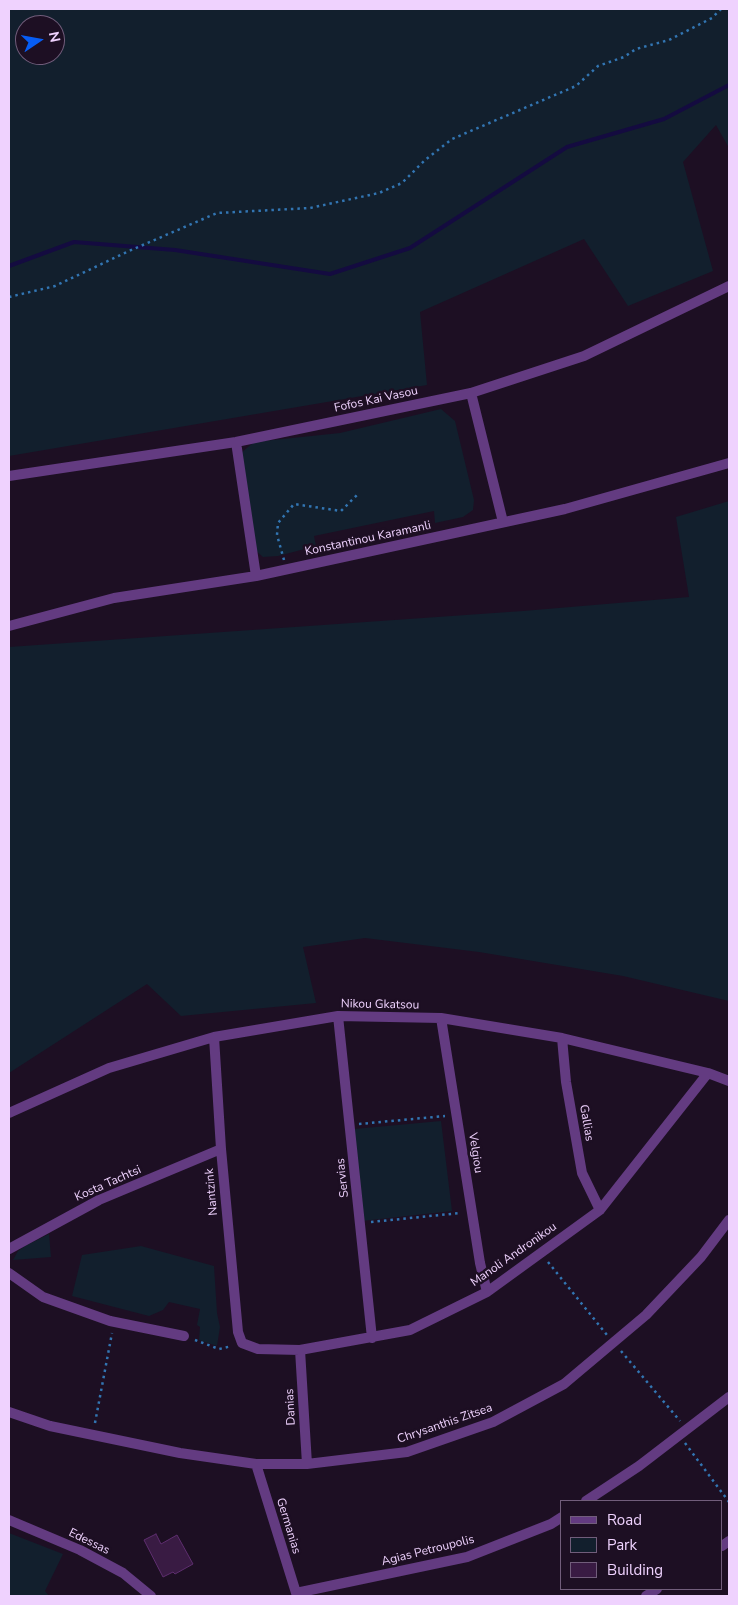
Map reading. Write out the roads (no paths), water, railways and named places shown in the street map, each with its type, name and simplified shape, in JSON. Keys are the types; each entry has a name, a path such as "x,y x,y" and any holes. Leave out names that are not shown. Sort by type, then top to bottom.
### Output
{"street":[{"name":"Fofos Kai Vasou","path":"9,476 236,442 471,392 584,356 729,286"},
{"path":"471,392 503,522"},
{"path":"236,442 256,576"},
{"name":"Konstantinou Karamanli","path":"9,626 114,598 256,576 564,509 729,463"},
{"name":"Nikou Gkatsou","path":"9,1113 109,1068 214,1037 338,1016 441,1018 562,1038 708,1073 729,1081"},
{"name":"Servias","path":"338,1016 372,1338"},
{"name":"Velgiou","path":"441,1018 471,1212 487,1292"},
{"name":"Nantzink","path":"214,1037 221,1150 238,1332 242,1343"},
{"name":"Gallias","path":"562,1038 566,1082 582,1173 600,1210"},
{"name":"Manoli Andronikou","path":"242,1343 258,1349 300,1350 372,1338 410,1330 487,1292 600,1210 708,1073"},
{"name":"Kosta Tachtsi","path":"9,1249 99,1200 221,1150"},
{"name":"Chrysanthis Zitsea","path":"9,1412 50,1426 92,1435 180,1453 256,1464 307,1464 407,1452 493,1422 564,1384 646,1315 701,1258 729,1220"},
{"path":"9,1273 43,1298 115,1322 184,1336"},
{"name":"Danias","path":"300,1350 307,1464"},
{"path":"588,1500 640,1466 729,1397"},
{"name":"Germanias","path":"256,1464 296,1595"},
{"name":"Agias Petroupolis","path":"296,1595 467,1557 551,1524 560,1518"},
{"name":"Edessas","path":"9,1520 80,1550 114,1568 152,1596"}],"waterway":[{"path":"9,266 74,242 175,250 330,274 410,248 567,147 664,119 729,85"}]}
